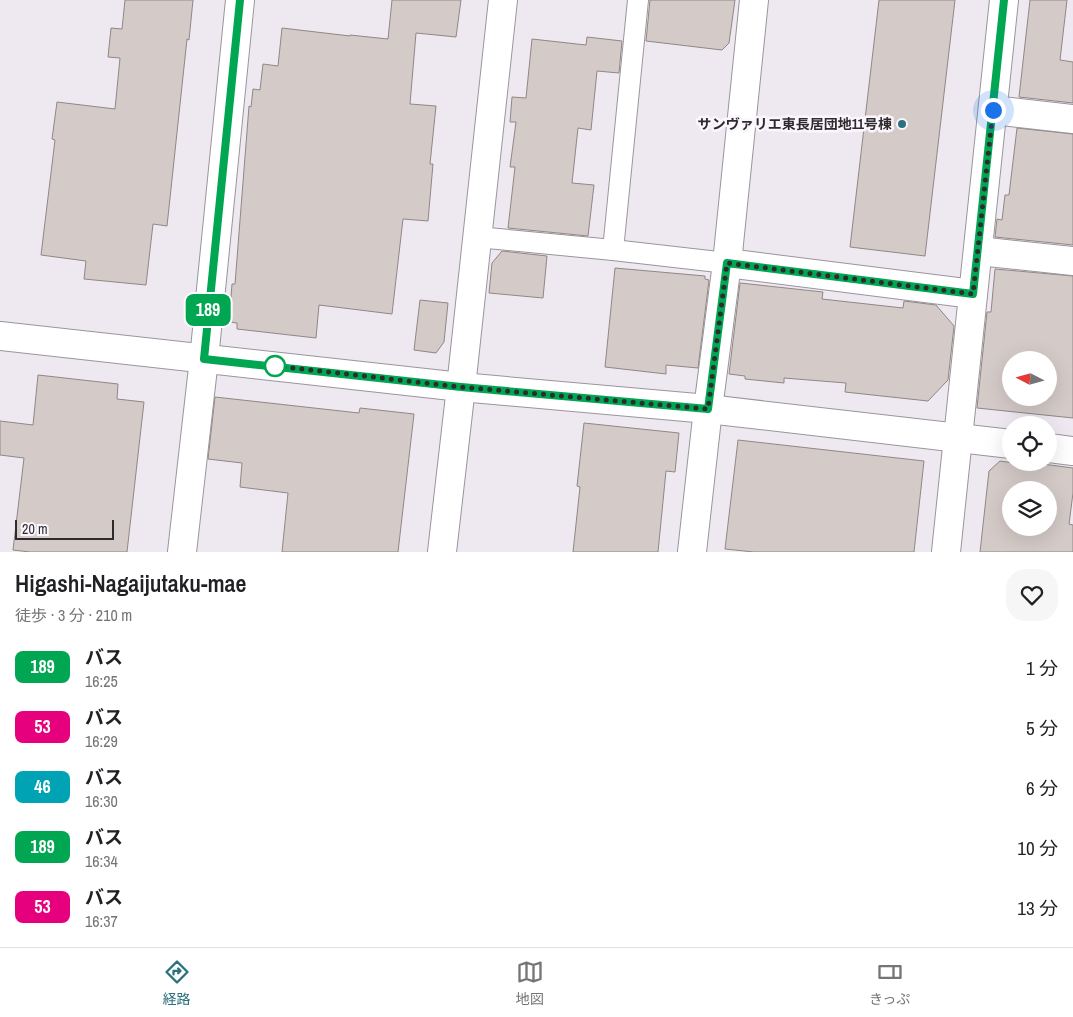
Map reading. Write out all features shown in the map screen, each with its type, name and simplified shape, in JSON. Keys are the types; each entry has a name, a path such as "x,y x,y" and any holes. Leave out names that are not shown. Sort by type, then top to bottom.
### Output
{"street":[{"path":"182,552 204,359 240,0"},
{"path":"442,552 503,0"},
{"path":"692,552 727,263 754,0"},
{"path":"946,552 1004,0"},
{"path":"993,110 1073,119"},
{"path":"978,251 1073,261"},
{"path":"727,263 973,294"},
{"path":"0,336 461,387 708,409 1002,443"},
{"path":"1057,449 1073,451"}],"lane":[{"path":"613,250 638,0"},
{"path":"477,237 727,263"}],"building":[{"path":"125,0 193,0 189,40 187,39 167,226 153,224 146,285 84,279 86,261 41,255 55,140 52,139 57,102 115,109 120,58 108,57 111,28 122,29"},
{"path":"392,0 461,0 456,37 416,33 410,104 436,106 430,164 433,164 428,221 403,219 392,314 319,305 316,338 237,329 237,323 229,322 232,284 235,284 249,106 251,107 253,89 260,90 263,64 278,66 282,28 388,39"},
{"path":"650,0 735,0 729,43 722,50 646,41"},
{"name":"サンヴァリエ東長居団地11号棟","path":"879,0 955,0 925,256 850,247"},
{"path":"1030,0 1067,0 1060,60 1073,62 1073,103 1019,97"},
{"path":"587,37 622,41 619,73 597,71 591,130 578,128 572,183 594,185 588,236 508,228 515,167 510,167 516,122 510,122 512,97 526,98 532,39 586,45"},
{"path":"1017,128 1073,134 1073,245 995,237 997,219 1002,220 1005,195 1009,195"},
{"path":"502,251 547,256 543,298 489,293 492,263"},
{"path":"615,268 705,276 705,279 709,280 698,368 666,365 666,374 605,367"},
{"path":"995,269 1073,276 1073,418 977,408 987,312 991,312"},
{"path":"740,283 823,292 822,299 903,308 904,301 936,305 954,326 948,380 928,401 845,392 846,383 784,378 784,383 745,379 745,376 729,374"},
{"path":"420,300 448,303 444,342 436,353 414,350"},
{"path":"38,375 118,384 117,399 144,402 127,552 30,552 13,550 24,458 0,455 0,421 33,425"},
{"path":"215,397 359,413 360,408 414,414 398,552 282,552 288,493 240,487 242,463 208,459"},
{"path":"584,423 679,433 675,472 666,471 658,552 573,552 580,487 577,486"},
{"path":"738,440 924,461 914,552 754,552 725,549"},
{"path":"1000,461 1002,461 1002,471 1057,471 1057,466 1073,468 1073,493 1069,524 1073,525 1073,552 980,552 989,471"}],"bus line":[{"name":"189","path":"240,0 204,359 461,387 708,409 727,263 973,294 1004,0"}],"place":[{"name":"サンヴァリエ東長居団地11号棟","path":"902,124"}],"route":[{"path":"275,366 461,387 708,409 727,263 973,294 993,110"}]}
